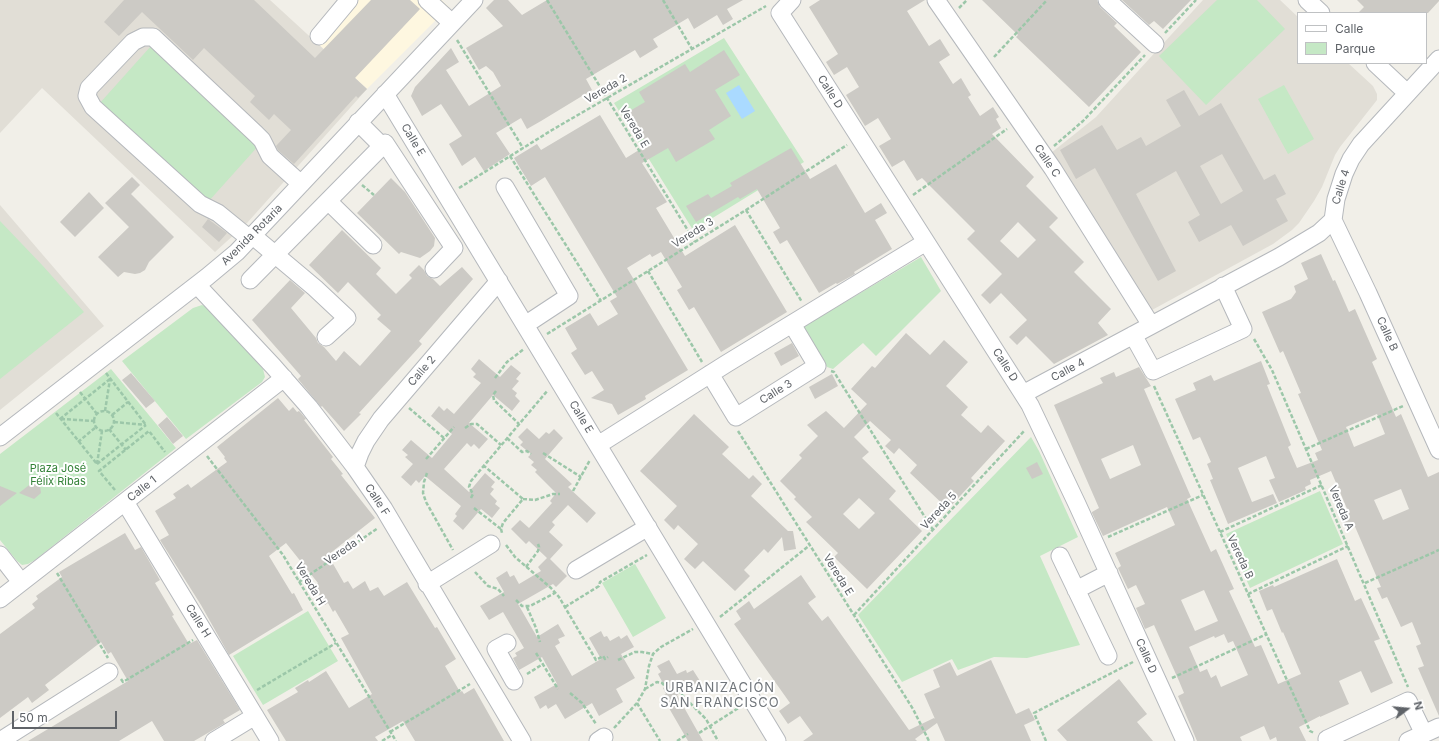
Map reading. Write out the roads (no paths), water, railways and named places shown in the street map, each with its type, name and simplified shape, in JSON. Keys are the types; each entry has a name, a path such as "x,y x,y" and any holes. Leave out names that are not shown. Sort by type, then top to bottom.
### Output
{"street":[{"path":"319,36 349,0"},
{"path":"427,0 450,24"},
{"name":"Avenida Rotaria","path":"0,437 226,262 474,0"},
{"name":"Calle D","path":"792,0 775,8 859,137 1037,418 1185,741"},
{"name":"Calle C","path":"936,0 1043,155 1151,325"},
{"path":"1107,0 1155,44"},
{"path":"1307,0 1320,12"},
{"path":"301,184 270,156 262,140 256,134 153,37 143,37 133,42 89,88 87,96 93,106 200,204 218,213 275,255 315,288 347,318 326,337"},
{"name":"Calle 4","path":"1023,394 1279,257 1319,233 1332,220 1336,199 1350,159 1361,144 1439,59"},
{"path":"1375,64 1407,93"},
{"name":"Calle E","path":"385,94 777,741"},
{"path":"358,122 382,146"},
{"path":"250,280 385,143 454,248 434,269"},
{"path":"505,187 569,296 525,325"},
{"path":"328,201 373,245"},
{"name":"Calle B","path":"1332,220 1365,286 1439,450"},
{"path":"598,445 710,374 926,242"},
{"name":"Calle 2","path":"355,467 366,440 381,419 499,281"},
{"name":"Calle F","path":"197,285 284,378 309,407 355,467 390,519 522,741"},
{"path":"1133,335 1153,371 1243,329 1223,286"},
{"name":"Calle 3","path":"710,374 736,417 818,366 792,324"},
{"name":"Calle 1","path":"0,599 284,378"},
{"name":"Calle H","path":"125,502 270,741"},
{"path":"576,570 648,527"},
{"path":"428,584 499,540"},
{"path":"0,555 21,582"},
{"path":"1060,556 1108,656"},
{"path":"1076,590 1109,573"},
{"path":"507,643 496,649 514,681"},
{"path":"483,676 504,664"},
{"path":"0,741 115,673"},
{"path":"1328,740 1408,701 1432,730 1408,741"},
{"path":"214,741 255,716"}],"water":[{"path":"739,85 755,111 742,119 726,93"}],"district":[{"name":"URBANIZACIÓN SAN FRANCISCO","path":"720,696"}],"park label":[{"name":"Plaza José Félix Ribas","path":"58,475"}]}
